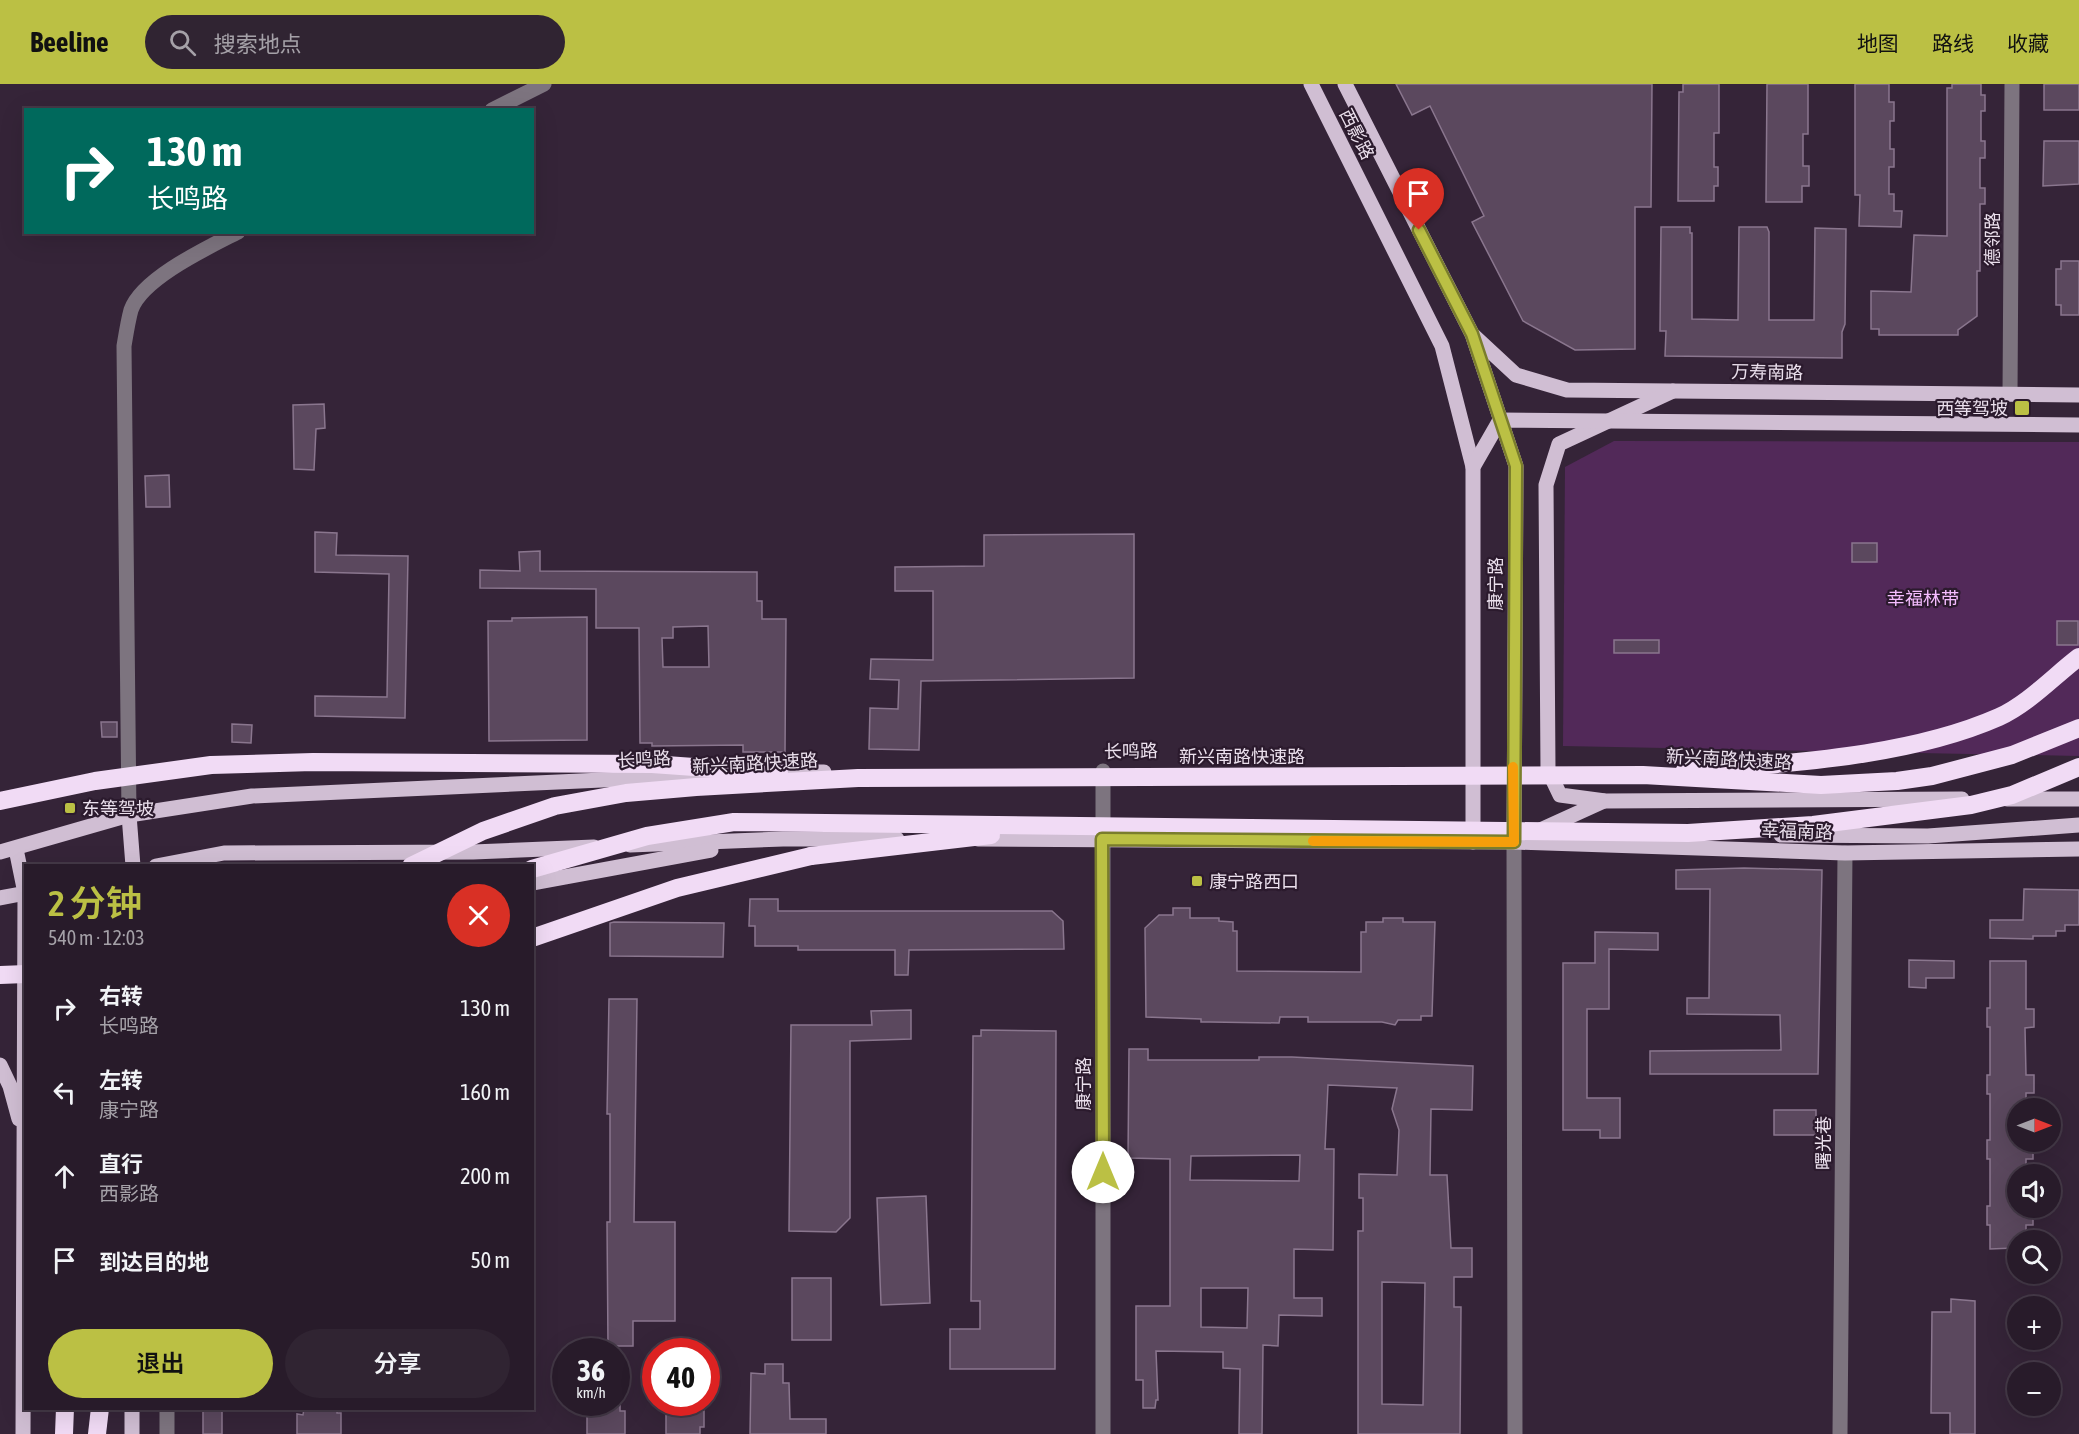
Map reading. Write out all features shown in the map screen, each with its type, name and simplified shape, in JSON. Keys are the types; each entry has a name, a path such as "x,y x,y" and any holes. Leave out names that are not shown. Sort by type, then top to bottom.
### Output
{"highway":[{"path":"1643,775 1836,758 1968,728 2001,716 2079,657"},
{"name":"新兴南路快速路","path":"415,864 483,831 555,806 626,793 858,778 1643,775 1821,785 1897,781 1971,768 2046,743 2079,728"},
{"path":"0,801 96,781 211,765 313,762 652,764 858,778"},
{"path":"534,868 647,836 734,822 1053,828 1688,833 1813,825 1971,805 2012,795 2079,767"},
{"path":"534,937 677,888 811,856 1053,828"},
{"path":"0,975 24,974"},
{"path":"64,1434 65,1410"},
{"path":"97,1434 100,1410"}],"main road":[{"name":"西影路","path":"1311,84 1442,346 1473,467"},
{"name":"西影路","path":"1345,84 1472,334"},
{"name":"万寿南路","path":"1472,334 1516,375 1567,390 2079,395"},
{"name":"康宁路","path":"1472,334 1516,466 1514,842"},
{"path":"1673,391 1559,444 1546,485 1548,770 1560,795 1605,801 2079,799"},
{"path":"1473,843 1471,767 1473,467 1500,420 2079,424"},
{"name":"长鸣路","path":"0,852 129,815 252,796 762,773 1513,767"},
{"path":"166,864 224,853 473,852 764,840 1102,839 1514,842 1605,801"},
{"path":"129,815 133,864"},
{"path":"1688,833 1928,836 2079,825"},
{"path":"534,883 764,840"},
{"name":"幸福南路","path":"1514,842 1845,853 2079,849"},
{"path":"16,849 24,888"},
{"path":"0,898 24,893"},
{"path":"0,1065 10,1086 24,1139 23,1434"},
{"path":"132,1410 132,1434"}],"street":[{"path":"496,108 544,84"},
{"name":"德邻路","path":"2010,394 2012,84"},
{"path":"129,815 124,346 132,308 154,281 194,254 234,234"},
{"name":"康宁路","path":"1103,771 1103,1434"},
{"path":"1514,842 1515,1434"},
{"name":"曙光巷","path":"1840,1434 1845,853"},
{"path":"166,1410 167,1434"}],"green space":[{"name":"幸福林带","path":"1614,441 2079,442 2079,756 1563,746 1565,467"}],"building":[{"path":"1396,84 1652,84 1651,207 1635,207 1635,349 1575,350 1523,321 1472,222 1484,216 1430,106 1412,115"},
{"path":"1683,84 1719,84 1719,133 1714,133 1714,167 1718,167 1718,186 1714,186 1714,201 1678,201 1679,92 1683,92"},
{"path":"1767,84 1808,84 1808,134 1803,134 1803,166 1809,166 1809,186 1802,186 1802,202 1766,202"},
{"path":"1855,84 1889,84 1889,102 1894,102 1894,121 1890,121 1890,149 1894,149 1894,167 1889,167 1889,194 1894,194 1894,211 1902,211 1901,227 1859,226 1860,195 1855,195"},
{"path":"1952,84 1981,84 1981,95 1985,95 1985,111 1981,111 1981,141 1985,141 1985,158 1980,158 1980,188 1985,188 1985,204 1980,204 1977,316 1958,330 1958,335 1879,335 1879,329 1871,329 1871,291 1911,292 1914,235 1947,236 1947,88 1952,88"},
{"path":"2044,84 2079,84 2079,110 2044,110"},
{"path":"2044,141 2079,141 2079,184 2043,186"},
{"path":"1661,227 1690,227 1690,233 1692,233 1692,319 1738,320 1739,227 1767,227 1769,232 1769,320 1814,320 1815,228 1846,229 1845,324 1842,332 1842,358 1665,356 1666,331 1660,331"},
{"path":"2061,261 2079,261 2079,315 2061,315 2061,305 2056,305 2056,269 2061,269"},
{"path":"324,404 325,428 316,429 314,470 294,469 293,405"},
{"path":"169,475 170,507 146,507 145,476"},
{"path":"315,532 337,533 336,555 408,556 405,718 315,716 315,696 387,697 389,574 315,572"},
{"path":"1134,534 1134,678 921,681 919,750 869,749 870,708 898,709 899,680 870,679 871,659 933,660 933,591 895,591 895,567 984,566 984,535"},
{"path":"1852,543 1877,543 1877,562 1852,562"},
{"path":"540,551 540,571 757,572 757,601 762,601 762,619 786,619 785,752 743,752 743,745 652,746 652,743 640,743 639,628 596,628 596,589 480,588 480,570 520,571 519,552","holes":["708,626 709,667 663,667 662,638 673,638 673,627"]},
{"path":"587,617 587,740 489,741 488,621 512,621 512,618"},
{"path":"2057,621 2078,621 2078,645 2057,645"},
{"path":"1614,640 1659,640 1659,653 1614,653"},
{"path":"101,722 117,722 117,737 102,737"},
{"path":"232,724 252,725 251,743 232,742"},
{"path":"1744,868 1822,870 1818,1074 1650,1074 1650,1051 1781,1050 1780,1015 1687,1014 1687,998 1709,998 1710,889 1676,889 1676,870"},
{"path":"2024,889 2079,890 2079,925 2065,925 2065,931 2056,931 2056,936 2033,936 2033,939 1990,938 1990,920 2023,920"},
{"path":"750,899 778,899 778,911 1052,911 1063,921 1064,949 909,950 908,975 895,975 895,950 798,950 798,946 755,946 755,926 749,926"},
{"path":"1173,908 1190,908 1190,918 1219,918 1219,921 1233,922 1233,931 1237,931 1237,971 1361,972 1361,932 1366,932 1366,922 1383,922 1383,918 1403,918 1403,922 1435,922 1432,1016 1421,1016 1421,1020 1398,1020 1395,1025 1382,1022 1308,1022 1308,1017 1280,1017 1279,1023 1201,1022 1201,1019 1146,1017 1145,928 1159,915 1173,915"},
{"path":"610,923 724,923 723,957 610,956"},
{"path":"1595,932 1658,933 1658,950 1609,949 1609,1009 1587,1009 1587,1098 1620,1098 1620,1138 1600,1138 1600,1130 1563,1130 1563,963 1595,963"},
{"path":"1909,960 1954,961 1954,978 1926,978 1926,988 1909,987"},
{"path":"1990,961 2026,961 2026,1009 2034,1009 2034,1027 2025,1028 2026,1075 2034,1075 2034,1093 2026,1093 2026,1098 2007,1098 2007,1152 2033,1152 2033,1159 2026,1159 2026,1164 2007,1164 2007,1218 2033,1218 2033,1225 2026,1225 2026,1230 2007,1230 2007,1248 1990,1249 1987,1206 1990,1206 1990,1159 1987,1159 1987,1140 1990,1140 1990,1094 1987,1094 1987,1075 1990,1075 1990,1027 1987,1027 1987,1008 1990,1008"},
{"path":"609,999 637,999 634,1222 675,1222 675,1321 633,1321 633,1346 630,1346 630,1338 608,1338 607,1222 610,1222 610,1114 607,1114"},
{"path":"911,1010 911,1039 850,1041 850,1218 836,1232 789,1231 791,1025 872,1025 871,1011"},
{"path":"981,1030 1056,1031 1055,1369 950,1369 950,1329 980,1329 980,1301 971,1301 973,1036 981,1036"},
{"path":"1129,1049 1148,1049 1148,1060 1259,1060 1259,1057 1292,1057 1473,1066 1472,1110 1431,1109 1430,1175 1447,1175 1451,1248 1472,1248 1472,1277 1454,1277 1454,1307 1461,1307 1460,1434 1358,1434 1358,1231 1363,1231 1363,1198 1359,1198 1359,1174 1397,1175 1399,1130 1392,1109 1397,1088 1328,1085 1325,1149 1334,1149 1333,1250 1294,1249 1294,1298 1322,1298 1322,1316 1279,1315 1278,1346 1263,1345 1262,1434 1239,1434 1240,1369 1223,1368 1223,1352 1156,1351 1158,1400 1156,1400 1155,1408 1143,1408 1143,1380 1136,1380 1136,1306 1170,1306 1170,1159 1128,1158","holes":["1300,1155 1299,1181 1190,1180 1191,1156","1382,1282 1425,1283 1423,1405 1382,1404","1201,1288 1248,1288 1247,1328 1201,1327"]},
{"path":"1774,1110 1816,1110 1816,1135 1774,1135"},
{"path":"926,1196 930,1303 881,1305 877,1198"},
{"path":"792,1278 831,1278 831,1340 792,1340"},
{"path":"1951,1299 1975,1301 1975,1434 1950,1434 1950,1413 1931,1413 1932,1312 1951,1312"},
{"path":"765,1364 783,1364 783,1383 789,1383 790,1419 826,1419 826,1434 750,1434 751,1373 765,1374"},
{"path":"203,1410 222,1410 222,1434 203,1434"},
{"path":"304,1410 337,1410 337,1413 341,1413 341,1434 297,1434 297,1414 303,1415"},
{"path":"587,1416 625,1416 625,1434 587,1434"},
{"path":"666,1416 704,1416 704,1427 700,1427 700,1434 666,1434"}],"slow traffic":[{"path":"1313,841 1514,842 1513,767"}],"place":[{"name":"西等驾坡","path":"2022,408"},
{"name":"东等驾坡","path":"70,808"},
{"name":"康宁路西口","path":"1197,881"}],"route":[{"path":"1103,1172 1102,839 1514,842 1516,466 1472,334 1419,230"}]}
